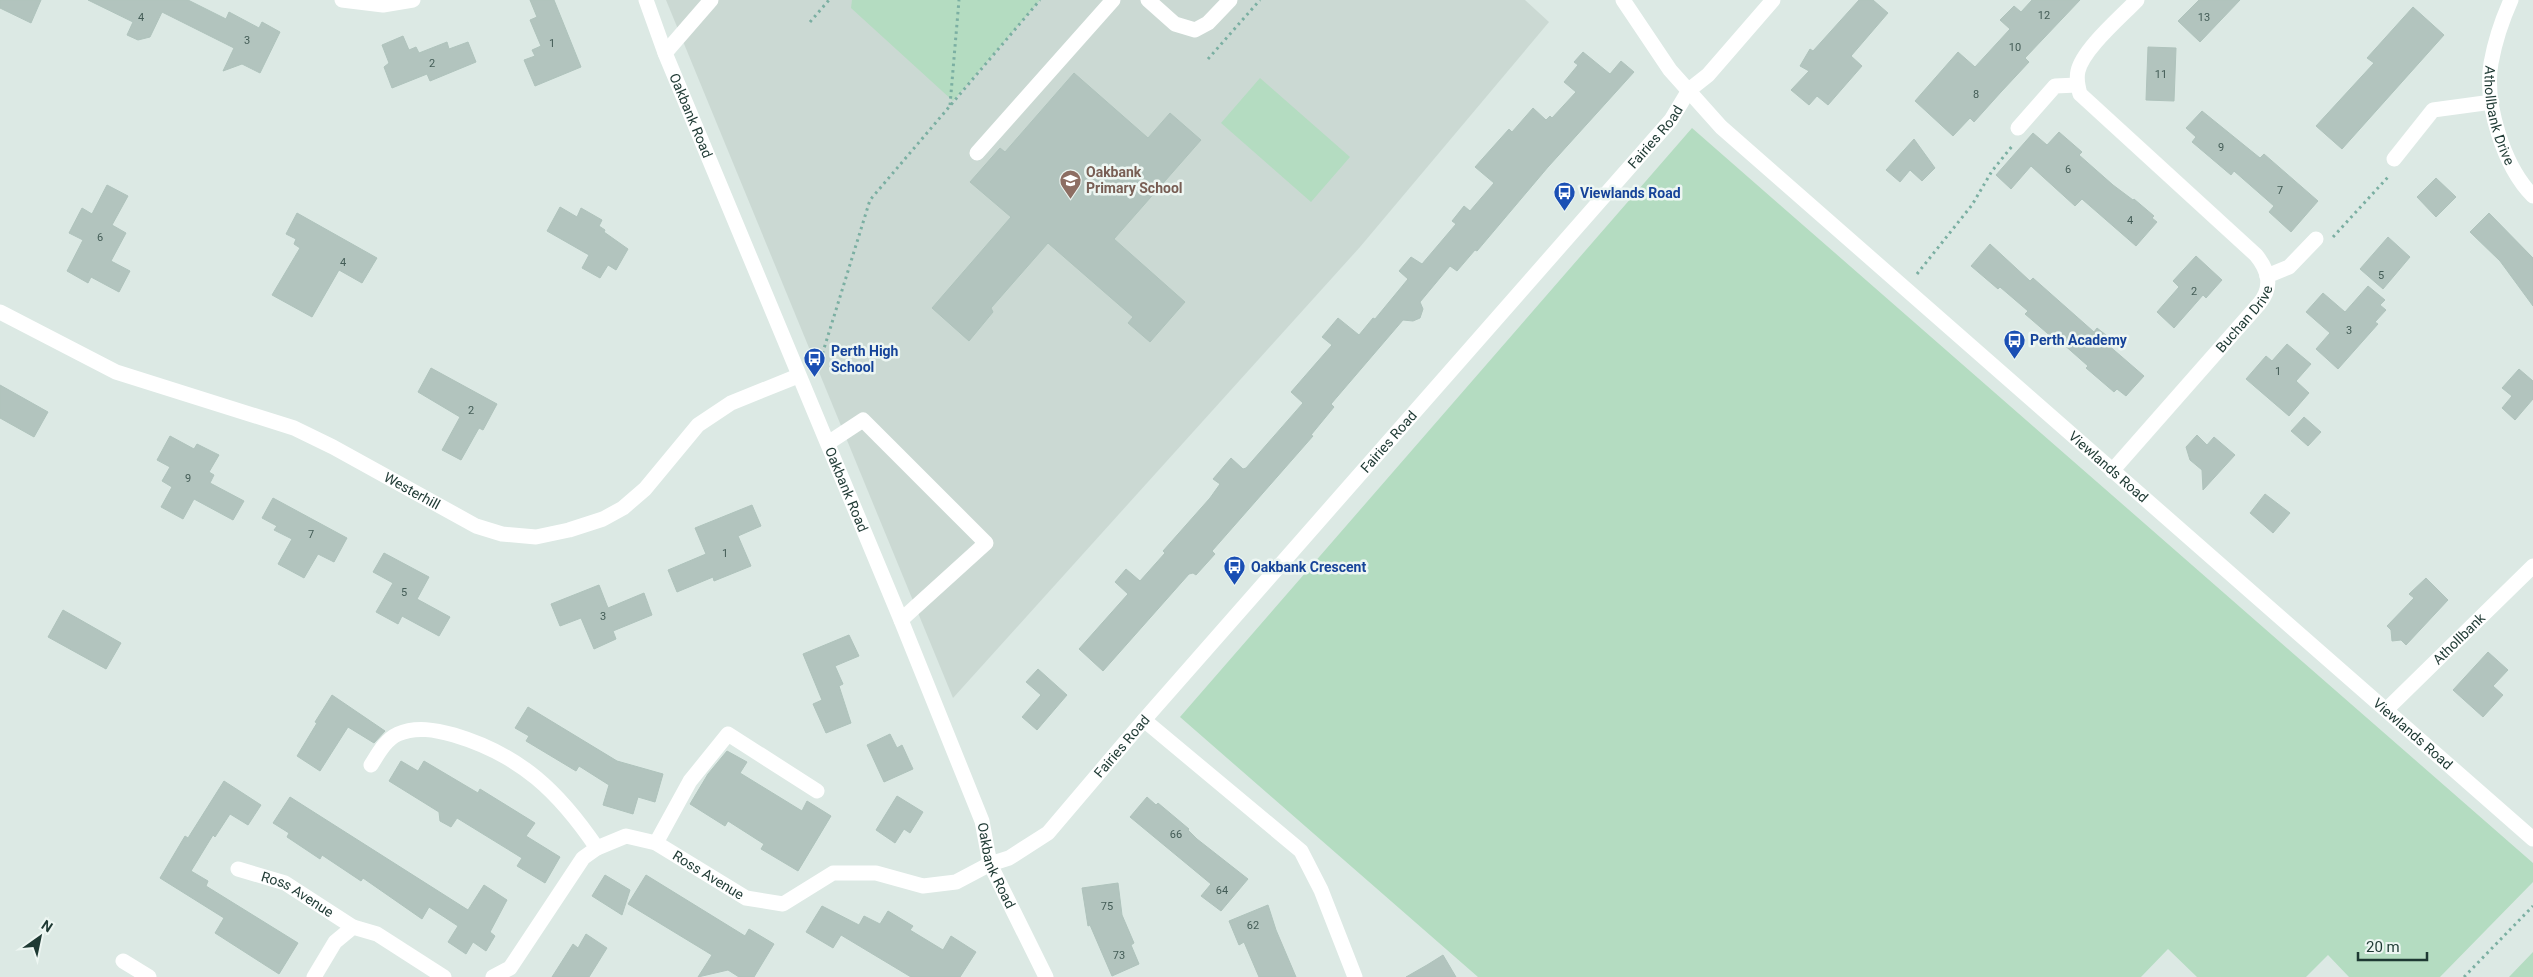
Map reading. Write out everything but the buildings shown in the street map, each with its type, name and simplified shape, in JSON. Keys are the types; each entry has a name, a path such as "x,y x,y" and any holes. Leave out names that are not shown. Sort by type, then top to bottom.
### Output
{"street":[{"path":"342,0 383,5 413,0"},
{"name":"Oakbank Road","path":"646,0 665,53 798,376 828,443 982,821 990,864 1046,977"},
{"path":"665,53 711,0"},
{"path":"977,153 1113,0"},
{"path":"1148,0 1175,24 1195,30 1208,23 1230,0"},
{"name":"Viewlands Road","path":"1623,0 1670,70 1721,128 2533,839"},
{"name":"Fairies Road","path":"990,864 1009,858 1048,833 1144,720 1671,120 1689,90 1708,75 1773,0"},
{"path":"2018,128 2055,86 2077,85 2078,70 2087,54 2137,0"},
{"name":"Athollbank Drive","path":"2511,0 2503,18 2491,64 2492,102 2496,126 2504,150 2516,173 2533,196"},
{"name":"Buchan Drive","path":"2077,85 2080,94 2086,101 2256,255 2267,276 2267,291 2262,300 2112,471"},
{"path":"2394,159 2433,110 2492,102"},
{"path":"2267,276 2289,267 2316,240"},
{"name":"Westerhill","path":"0,312 116,372 294,428 333,447 476,526 502,534 536,537 569,530 603,519 623,508 646,489 698,426 731,403 798,376"},
{"path":"828,443 862,420 986,543 901,620"},
{"name":"Athollbank","path":"2386,710 2533,566"},
{"path":"1144,720 1301,851 1321,890 1355,977"},
{"path":"371,765 386,743 397,734 412,730 437,730 466,739 505,756 539,779 572,812 597,848"},
{"path":"656,843 690,781 728,734 817,791"},
{"name":"Ross Avenue","path":"493,977 510,968 583,858 597,848 626,836 656,843 746,898 783,904 833,873 876,873 923,886 956,882 990,864"},
{"name":"Ross Avenue","path":"238,868 285,883 353,927 377,934 444,977"},
{"name":"Ross Avenue","path":"314,977 335,942 353,927"},
{"path":"123,961 149,977"}],"path":[{"path":"810,22 829,0"},
{"path":"950,106 959,0"},
{"path":"798,376 822,355 870,200 1040,0"},
{"path":"1208,59 1260,0"},
{"path":"1907,289 1918,272 1972,205 1992,171 2012,148 2018,128"},
{"path":"2316,240 2332,238 2389,176 2394,159"},
{"path":"2464,977 2533,906"}],"shaded area":[{"path":"666,0 1525,0 1549,22 1360,247 953,698"}],"green space":[{"path":"852,0 1040,0 953,101 851,8"},
{"path":"1260,78 1350,157 1311,202 1221,123"},
{"path":"1692,128 2533,863 2533,882 2440,977 2349,977 2328,955 2306,977 2197,977 2168,949 2141,977 1478,977 1180,717"},
{"path":"2533,952 2533,977 2509,977"}],"place":[{"name":"Oakbank Primary School","path":"1070,199"},
{"name":"Viewlands Road","path":"1564,212"},
{"name":"Perth Academy","path":"2014,359"},
{"name":"Perth High School","path":"815,378"},
{"name":"Oakbank Crescent","path":"1235,586"}]}
